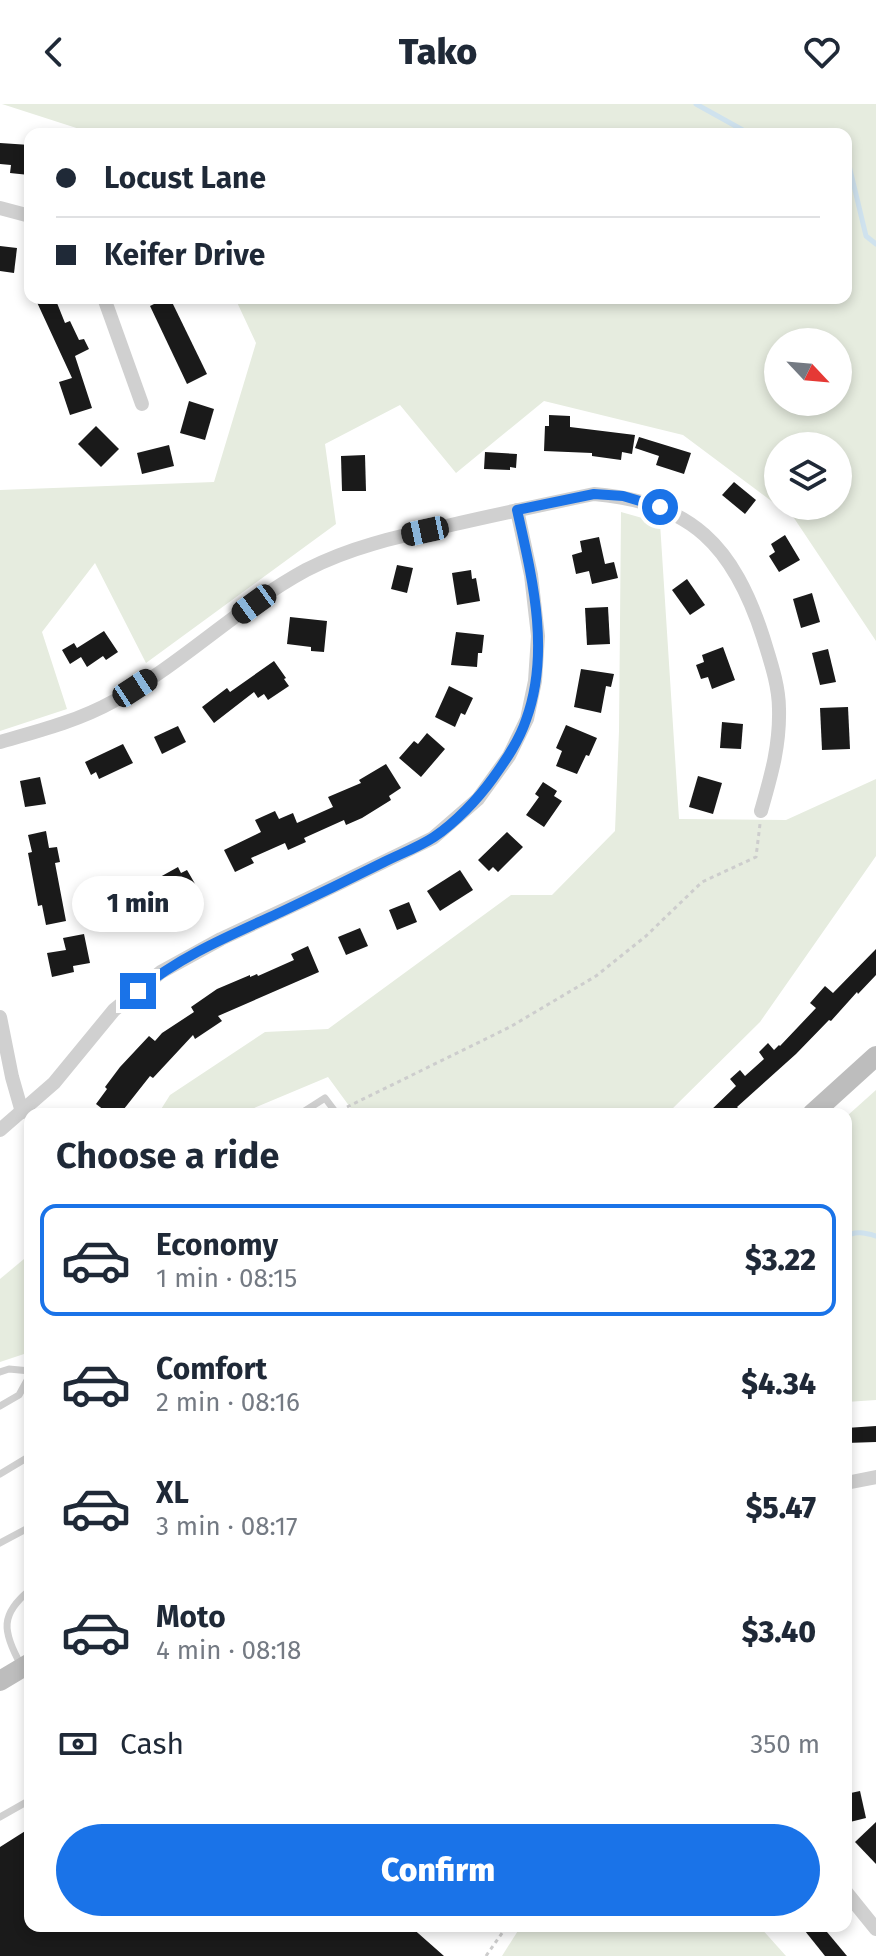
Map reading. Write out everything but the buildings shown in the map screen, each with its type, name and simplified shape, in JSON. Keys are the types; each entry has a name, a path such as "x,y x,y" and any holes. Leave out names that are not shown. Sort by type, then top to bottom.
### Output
{"street":[{"path":"0,208 24,214"},
{"path":"106,304 142,404"},
{"path":"0,742 65,724 115,701 279,587 341,554 382,540 594,494 623,496 660,507 689,523 715,544 734,570 756,617 771,662 780,706 776,757 761,811"},
{"path":"26,1108 54,1083 114,1010 161,972 221,939 433,838 478,799 509,756 527,719 535,681 538,636 531,575 517,510"},
{"path":"0,1017 22,1112 0,1130"},
{"path":"819,1108 876,1056"},
{"path":"852,1482 876,1477"},
{"path":"0,1681 24,1667"},
{"path":"852,1899 876,1929"}],"lane":[{"path":"309,1108 325,1098 333,1108"},
{"path":"0,1372 9,1369 24,1372"},
{"path":"0,1406 19,1395 24,1385"},
{"path":"0,1474 24,1460"},
{"path":"0,1543 24,1530"},
{"path":"24,1594 14,1600 5,1617 4,1627 7,1638 24,1663"},
{"path":"0,1817 24,1803"}],"path":[{"path":"347,1108 510,1027 596,976 646,936 702,882 756,857 761,811"},
{"path":"486,1956 503,1932"}],"shaded area":[{"path":"2,104 876,104 876,641 795,520 852,520 852,432 764,432 764,496 683,435 544,401 456,473 400,405 325,444 336,524 146,663 95,563 42,632 67,709 0,731 0,490 214,482 256,343 238,304 852,304 852,128 76,128"},
{"path":"621,512 660,523 679,819 786,820 876,779 876,856 760,1022 673,1108 351,1108 328,1077 254,1108 162,1108 170,1095 265,1032 328,1029 511,895 552,895 615,831"},
{"path":"876,1090 876,1400 852,1402 852,1112"},
{"path":"24,1259 24,1354 0,1362 0,1279"},
{"path":"517,1932 764,1932 786,1956 502,1956"}],"waterway":[{"path":"696,104 739,128"},
{"path":"852,178 866,236 876,244"},
{"path":"852,1234 876,1236"}],"route":[{"path":"138,991 161,972 221,939 433,838 478,799 509,756 527,719 535,681 538,636 531,575 517,510 594,494 623,496 660,507"}]}
